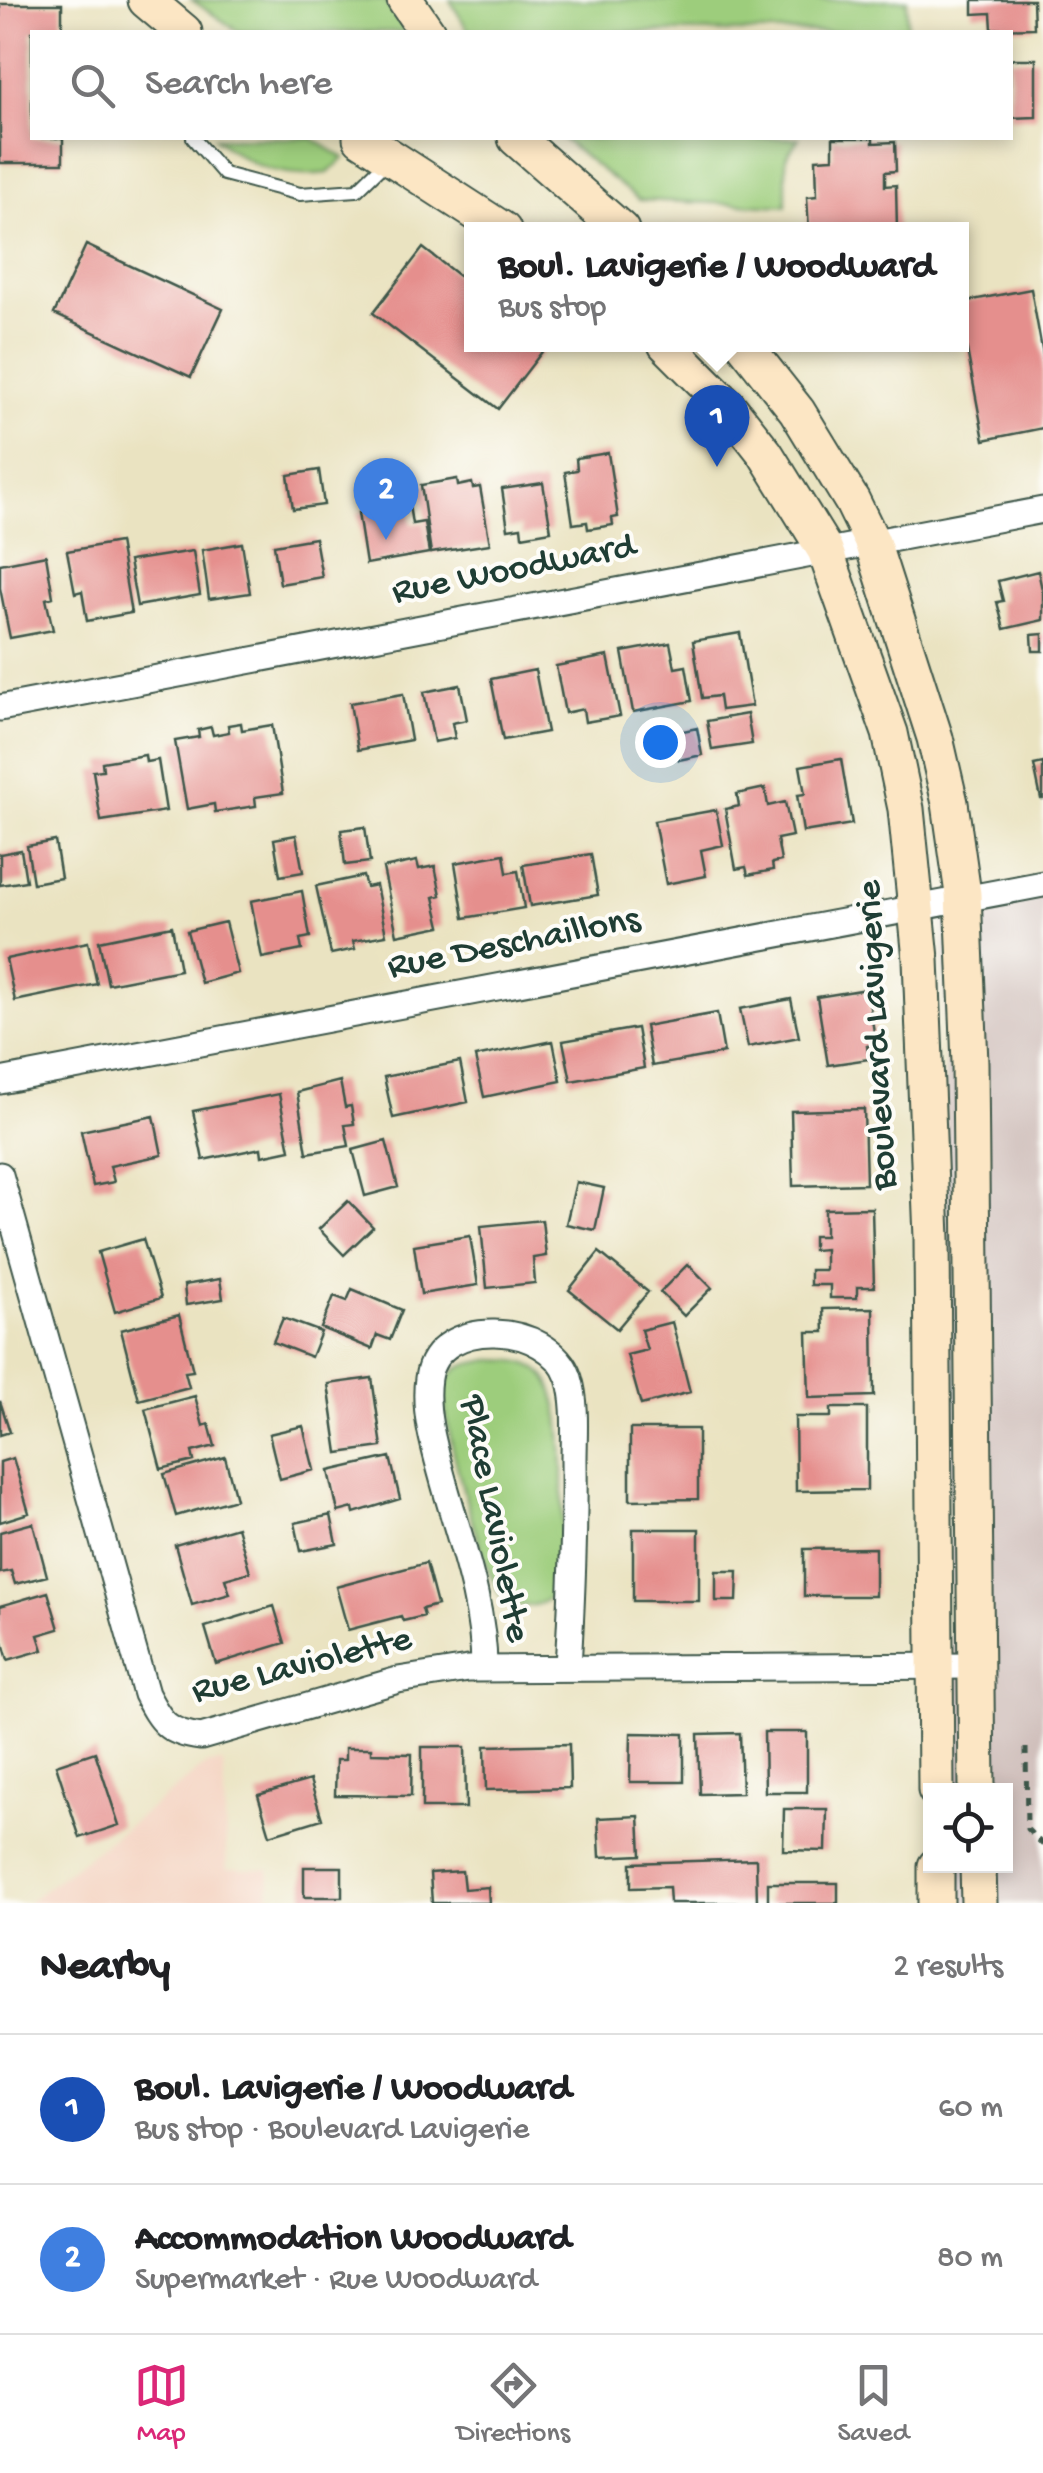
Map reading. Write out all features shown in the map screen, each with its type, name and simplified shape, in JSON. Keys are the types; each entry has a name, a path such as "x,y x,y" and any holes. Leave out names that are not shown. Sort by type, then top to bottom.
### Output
{"main road":[{"path":"146,0 182,30"},
{"path":"405,0 426,30"},
{"path":"371,140 404,147 493,222"},
{"path":"518,140 611,222"},
{"name":"Boulevard Lavigerie","path":"684,352 766,453 825,550 890,732 906,809 918,907 932,1238 936,1783"},
{"path":"750,352 796,412 852,501 872,542 935,738 950,803 967,953 974,1240 978,1783"},
{"path":"936,1873 936,1903"},
{"path":"978,1873 979,1903"}],"street":[{"name":"Rue Woodward","path":"0,708 1043,510"},
{"name":"Rue Deschaillons","path":"0,1081 1043,884"},
{"name":"Rue Laviolette","path":"0,1175 146,1694 159,1720 178,1734 201,1737 398,1680 484,1668 976,1666"},
{"name":"Place Laviolette","path":"484,1668 476,1594 433,1444 428,1379 433,1359 446,1345 468,1336 498,1335 522,1335 540,1342 556,1356 568,1375 574,1400 575,1550 568,1667"}],"lane":[{"path":"195,140 224,174 300,194 357,190 404,147"}],"path":[{"path":"1026,1748 1027,1829 1043,1845"},
{"path":"1013,1788 1026,1788"}],"shaded area":[{"path":"1043,890 1043,1903 955,1903 954,1873 1013,1873 1013,1783 953,1783 943,909"},
{"path":"223,1763 227,1869 269,1869 270,1903 27,1903 208,1764"}],"green space":[{"path":"192,0 385,0 405,30 236,30"},
{"path":"450,0 907,0 907,30 468,30"},
{"path":"218,140 314,140 344,158 328,173 296,174 268,169 241,157"},
{"path":"564,140 798,140 786,157 786,206 639,200"},
{"path":"490,1360 517,1361 536,1368 552,1388 558,1411 563,1471 560,1580 544,1602 534,1605 511,1604 496,1588 466,1500 445,1408 444,1391 452,1373"}],"building":[{"path":"973,0 1033,0 1034,28 992,29 991,13 973,14"},
{"path":"0,4 62,4 62,30 30,30 30,140 63,140 63,163 0,163"},
{"path":"1013,59 1036,59 1036,117 1013,118"},
{"path":"833,140 895,142 896,171 885,172 885,186 896,185 897,222 809,222 807,197 817,196 816,159 833,158"},
{"path":"86,245 223,309 191,377 54,314"},
{"path":"423,248 464,280 464,352 542,352 498,409 373,313"},
{"path":"1031,289 1043,355 1043,428 984,440 967,352 969,301"},
{"path":"608,453 618,517 612,518 613,525 588,529 587,522 573,524 565,472 577,470 576,458"},
{"path":"319,470 324,505 293,509 288,475"},
{"path":"457,479 458,486 472,483 473,488 480,487 490,544 431,553 421,485"},
{"path":"543,483 551,531 522,536 521,527 508,529 502,489"},
{"path":"409,505 412,524 424,522 429,553 366,564 358,513"},
{"path":"315,538 322,577 280,584 274,545"},
{"path":"119,542 131,613 87,621 82,591 75,593 67,551"},
{"path":"242,543 250,593 209,599 202,550"},
{"path":"193,551 200,595 137,606 129,561"},
{"path":"46,555 53,597 46,599 53,630 10,638 0,588 0,564"},
{"path":"1038,571 1043,620 1004,629 997,602 1003,601 998,581"},
{"path":"740,633 752,706 721,710 719,696 702,698 693,641"},
{"path":"1043,634 1043,651 1033,651 1032,635"},
{"path":"670,643 675,668 686,666 692,701 633,712 622,652"},
{"path":"608,656 620,716 585,722 583,709 565,713 556,666"},
{"path":"535,670 547,732 503,740 491,679"},
{"path":"460,685 467,720 452,723 455,738 434,742 424,692"},
{"path":"403,694 411,740 358,750 350,703"},
{"path":"747,714 752,744 712,750 707,721"},
{"path":"241,723 242,730 272,725 283,793 255,797 256,806 215,812 214,804 187,809 175,741 199,737 198,730 211,727 213,735 229,732 228,725"},
{"path":"697,728 702,755 679,760 674,733"},
{"path":"145,755 146,762 158,760 166,811 101,821 93,771 103,770 102,762"},
{"path":"841,759 852,824 803,832 797,795 805,794 800,766"},
{"path":"1043,763 1043,799 1041,799 1034,765"},
{"path":"765,788 768,806 785,802 792,836 777,839 781,861 772,863 773,870 748,875 746,867 736,869 725,809 739,806 737,794"},
{"path":"716,810 723,845 701,850 706,876 666,884 654,821"},
{"path":"365,827 370,862 345,865 341,830"},
{"path":"296,835 303,872 280,876 274,839"},
{"path":"55,841 61,878 33,883 27,846"},
{"path":"21,850 26,881 0,885 0,854"},
{"path":"504,854 507,873 518,871 524,908 464,918 455,863"},
{"path":"591,854 598,895 530,906 523,865"},
{"path":"417,861 419,869 435,866 441,895 434,897 441,926 397,935 383,868"},
{"path":"363,876 366,887 376,885 386,935 353,941 355,949 331,954 316,886"},
{"path":"302,891 310,937 300,939 302,950 262,958 251,901"},
{"path":"225,922 238,973 201,983 187,931"},
{"path":"172,926 180,970 108,984 99,941"},
{"path":"88,942 97,984 15,1001 6,959"},
{"path":"867,989 876,1044 867,1046 869,1059 828,1065 817,997"},
{"path":"791,999 799,1037 748,1047 740,1009"},
{"path":"717,1013 724,1053 652,1066 645,1026"},
{"path":"637,1028 644,1068 571,1081 563,1041"},
{"path":"553,1041 561,1081 484,1097 475,1057"},
{"path":"460,1062 468,1102 393,1118 384,1077"},
{"path":"340,1081 345,1107 351,1106 354,1124 345,1125 349,1146 307,1153 297,1092"},
{"path":"279,1094 290,1150 262,1156 261,1148 203,1160 193,1111"},
{"path":"864,1109 866,1184 793,1186 791,1111"},
{"path":"154,1116 162,1155 110,1166 114,1182 93,1186 81,1131"},
{"path":"386,1141 398,1187 365,1196 353,1150"},
{"path":"576,1182 604,1188 595,1230 566,1224"},
{"path":"348,1201 373,1227 344,1255 319,1229"},
{"path":"872,1208 874,1287 857,1287 857,1298 830,1298 830,1285 810,1285 810,1270 825,1270 825,1249 813,1250 813,1236 825,1236 825,1209"},
{"path":"542,1220 546,1256 533,1258 535,1283 487,1288 481,1226"},
{"path":"470,1236 478,1285 421,1294 414,1245"},
{"path":"143,1239 161,1298 115,1312 98,1252"},
{"path":"599,1252 648,1292 617,1329 569,1290"},
{"path":"688,1264 712,1288 684,1316 660,1292"},
{"path":"220,1279 223,1299 186,1305 184,1285"},
{"path":"352,1289 402,1310 390,1340 377,1335 372,1349 321,1328 334,1296 347,1301"},
{"path":"873,1308 874,1396 809,1398 807,1332 824,1332 823,1309"},
{"path":"179,1315 193,1371 185,1372 189,1387 139,1400 121,1330"},
{"path":"283,1318 321,1332 311,1357 273,1342"},
{"path":"672,1322 690,1392 641,1405 627,1355 647,1350 641,1330"},
{"path":"372,1378 382,1447 338,1453 328,1384"},
{"path":"195,1396 203,1426 209,1424 215,1446 192,1452 194,1461 161,1469 145,1409"},
{"path":"0,1401 10,1432 0,1435"},
{"path":"831,1408 867,1408 867,1490 796,1491 795,1417 831,1417"},
{"path":"303,1426 314,1470 280,1479 269,1434"},
{"path":"630,1429 698,1429 698,1499 630,1500"},
{"path":"225,1457 236,1499 176,1516 164,1474"},
{"path":"390,1457 400,1499 354,1513 353,1508 338,1512 329,1471"},
{"path":"13,1458 29,1513 0,1522 0,1462"},
{"path":"331,1515 337,1544 301,1551 295,1523"},
{"path":"33,1523 47,1576 15,1584 11,1571 0,1573 0,1532"},
{"path":"237,1527 250,1572 225,1579 230,1594 192,1605 175,1545"},
{"path":"633,1529 699,1529 699,1601 633,1601"},
{"path":"875,1548 875,1596 804,1596 804,1549"},
{"path":"426,1563 437,1605 422,1609 424,1616 403,1621 401,1616 348,1630 336,1587"},
{"path":"716,1571 738,1571 737,1601 716,1601"},
{"path":"48,1592 59,1629 38,1635 43,1650 8,1660 0,1632 0,1606"},
{"path":"274,1606 285,1643 216,1664 205,1627"},
{"path":"764,1732 807,1732 807,1792 765,1792"},
{"path":"631,1733 684,1734 684,1782 630,1782"},
{"path":"740,1733 742,1793 700,1794 698,1734"},
{"path":"569,1744 570,1788 486,1790 485,1746"},
{"path":"422,1747 465,1747 466,1808 422,1808"},
{"path":"345,1748 412,1754 411,1796 335,1795 336,1760 345,1760"},
{"path":"95,1752 119,1825 80,1838 56,1765"},
{"path":"310,1780 322,1819 270,1835 258,1795"},
{"path":"784,1809 827,1809 826,1851 783,1850"},
{"path":"639,1816 641,1855 600,1857 598,1818"},
{"path":"756,1859 757,1903 670,1903 669,1887 631,1888 631,1863"},
{"path":"304,1867 342,1867 342,1897 304,1897"},
{"path":"462,1871 464,1889 488,1887 489,1903 432,1903 430,1873"},
{"path":"768,1883 838,1883 838,1903 768,1903"}],"place":[{"name":"Boul. Lavigerie / Woodward","path":"717,467"},
{"name":"Accommodation Woodward","path":"386,540"}]}
